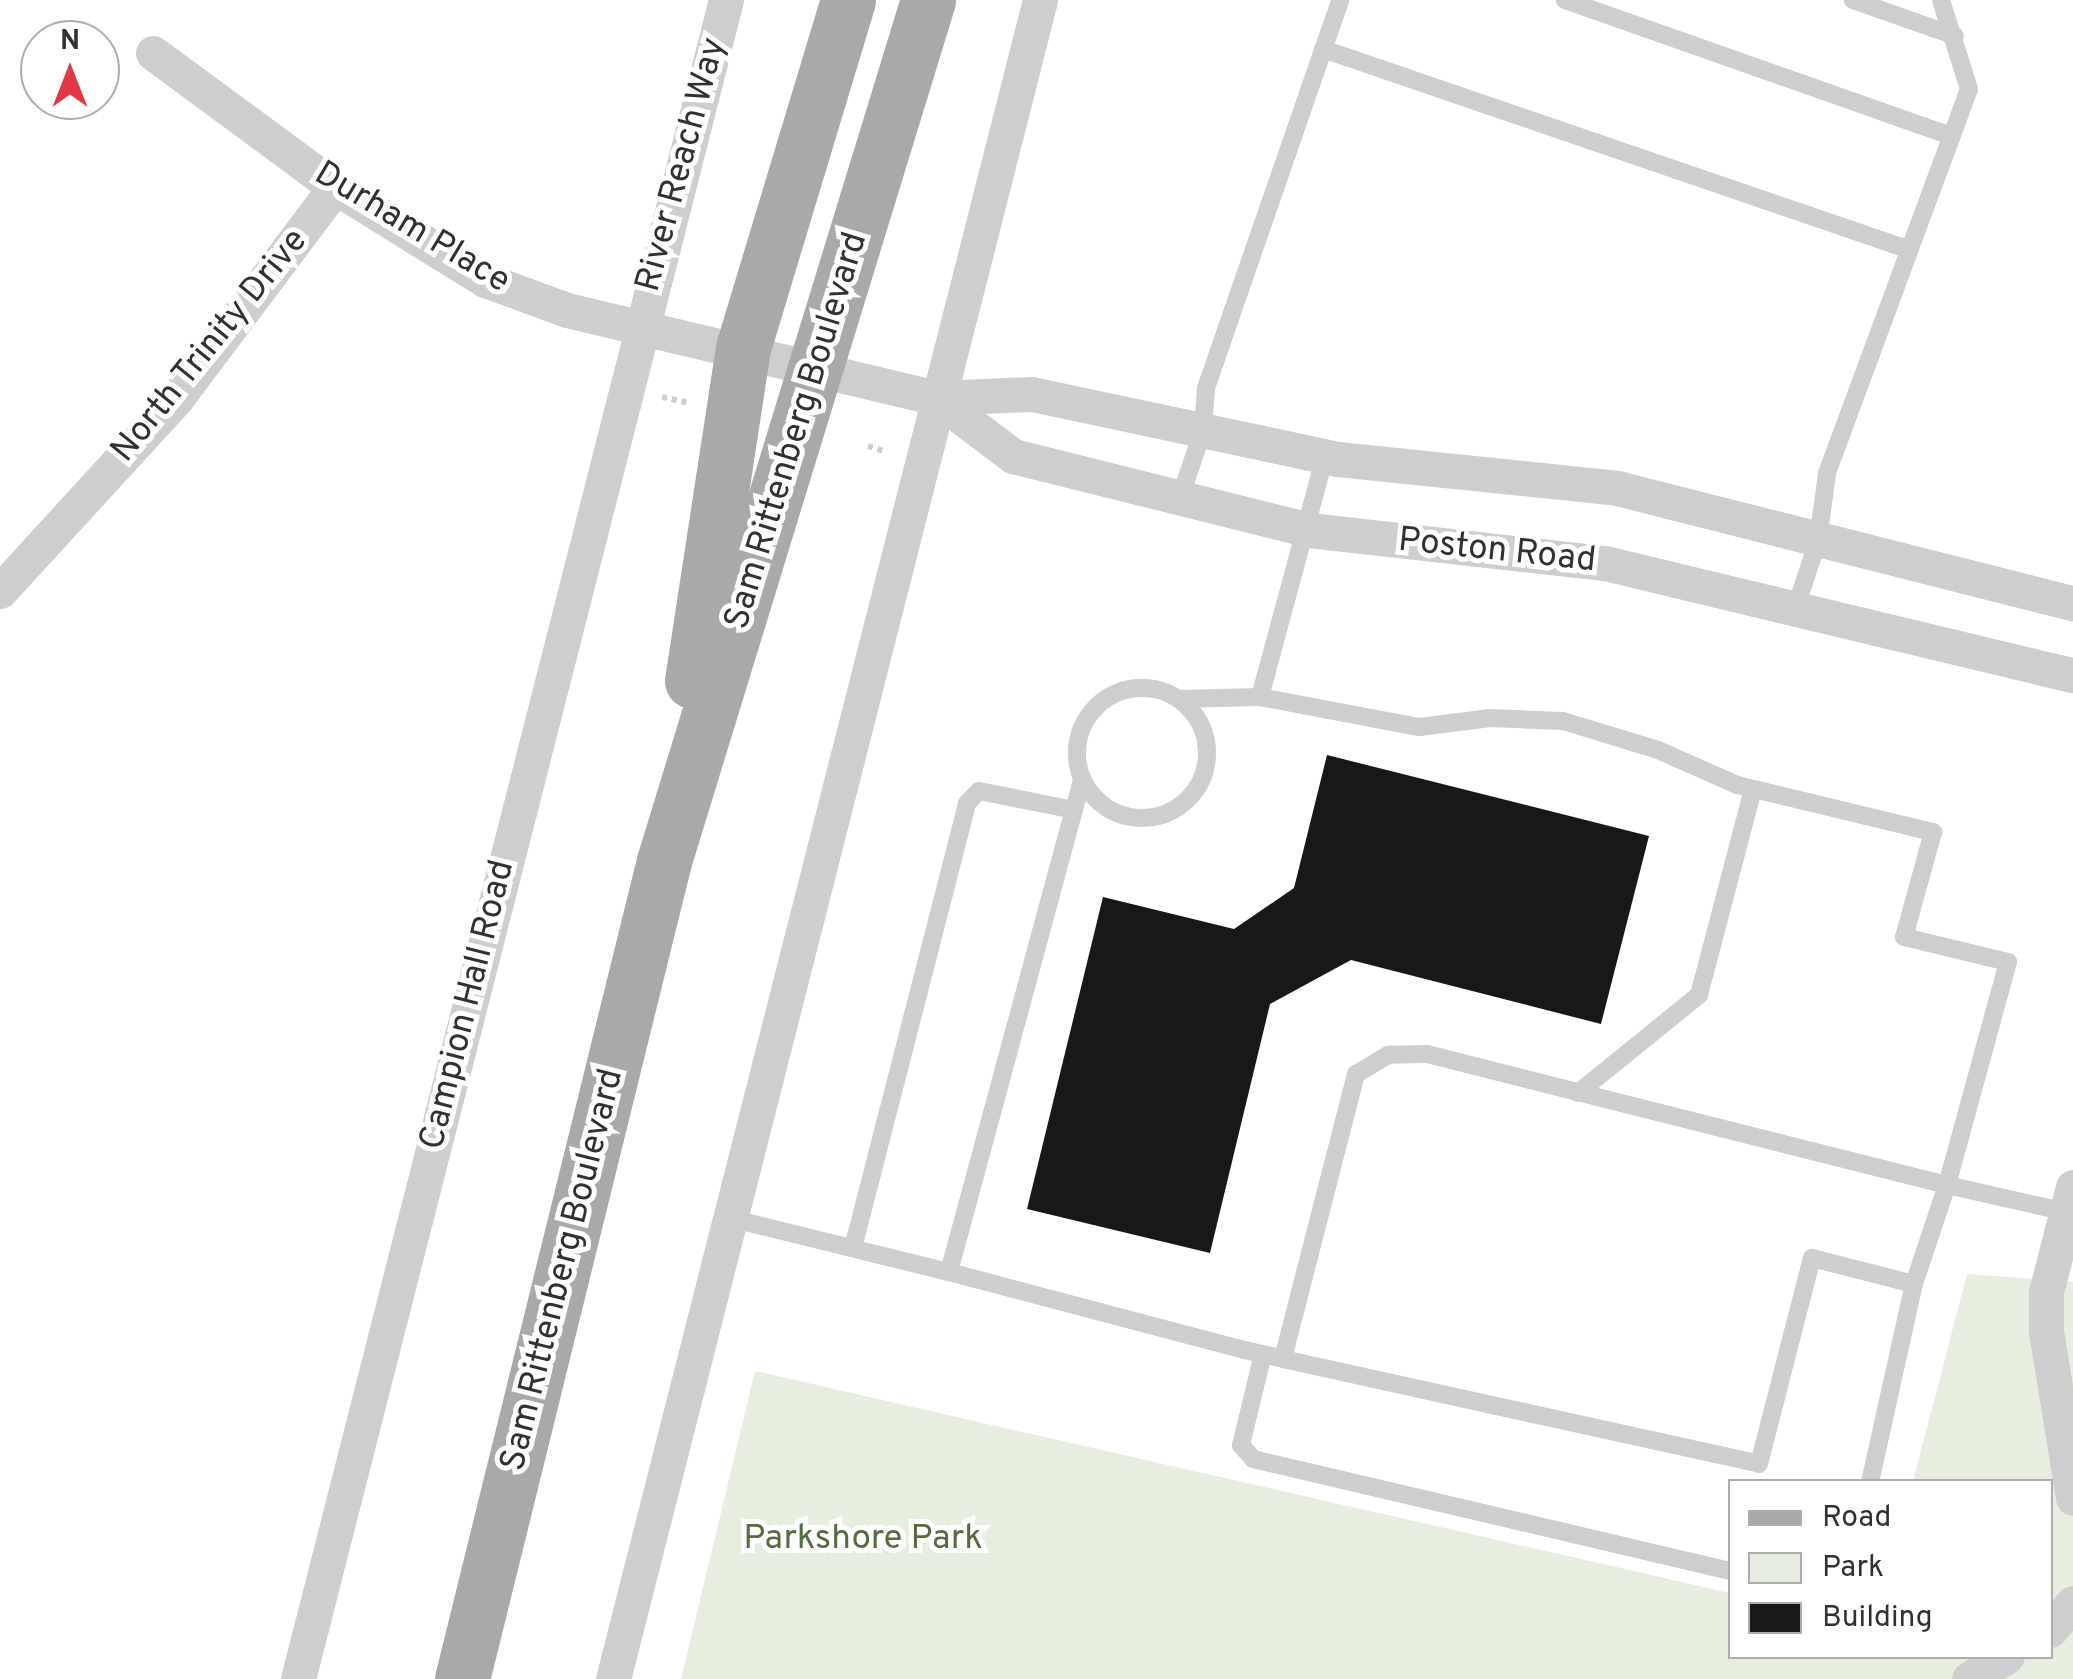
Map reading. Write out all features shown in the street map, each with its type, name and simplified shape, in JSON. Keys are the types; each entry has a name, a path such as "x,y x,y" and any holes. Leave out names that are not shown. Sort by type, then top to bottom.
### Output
{"main road":[{"name":"Sam Rittenberg Boulevard","path":"664,862 743,348 848,0"},
{"name":"Sam Rittenberg Boulevard","path":"462,1679 664,862 928,0"}],"street":[{"name":"River Reach Way","path":"638,330 726,0"},
{"path":"612,1679 1040,0"},
{"name":"Durham Place","path":"153,52 336,188 485,280 638,330 743,348 818,368"},
{"name":"North Trinity Drive","path":"0,591 176,400 336,188"},
{"name":"Campion Hall Road","path":"298,1679 638,330"},
{"name":"Poston Road","path":"818,368 936,398 1032,394 1325,456 1617,488 2073,603"},
{"name":"Poston Road","path":"936,398 1014,456 1309,530 1605,563 1798,604 2073,675"},
{"path":"2070,1199 2046,1292 2046,1331 2073,1498"},
{"path":"2053,1626 2073,1603"},
{"path":"1969,1679 2002,1659"}],"lane":[{"path":"1180,498 1204,430 1206,388 1340,0"},
{"path":"1565,0 1952,136"},
{"path":"1853,0 1955,36"},
{"path":"1798,604 1818,540 1827,474 1969,89 1941,0"},
{"path":"1323,49 1910,250"},
{"path":"1260,697 1309,530 1325,456"},
{"path":"949,1272 1082,780 1078,738 1100,702 1139,688 1179,699 1260,697 1419,727 1490,718 1563,721 1753,789 1933,832 1904,938 2008,962 1947,1186 1914,1284 1871,1479"},
{"path":"1082,780 1094,798 1132,818 1175,809 1203,777 1207,756 1204,734 1179,699"},
{"path":"1578,1092 1698,995 1753,789"},
{"path":"853,1248 967,803 978,791 1074,810"},
{"path":"1283,1359 1356,1074 1388,1055 1427,1054 1947,1186 2070,1199"},
{"path":"729,1218 1262,1354 1759,1464 1812,1258 1914,1284"},
{"path":"1262,1354 1240,1444 1253,1459 1728,1570"}],"path":[{"path":"868,446 888,452"}],"green space":[{"name":"Parkshore Park","path":"1967,1274 2073,1282 2073,1679 681,1679 755,1371 1728,1593 1728,1659 2053,1659 2053,1479 1914,1479"}],"building":[{"path":"1327,755 1649,836 1601,1024 1351,960 1270,1004 1210,1253 1027,1209 1103,897 1234,929 1294,888"}]}
